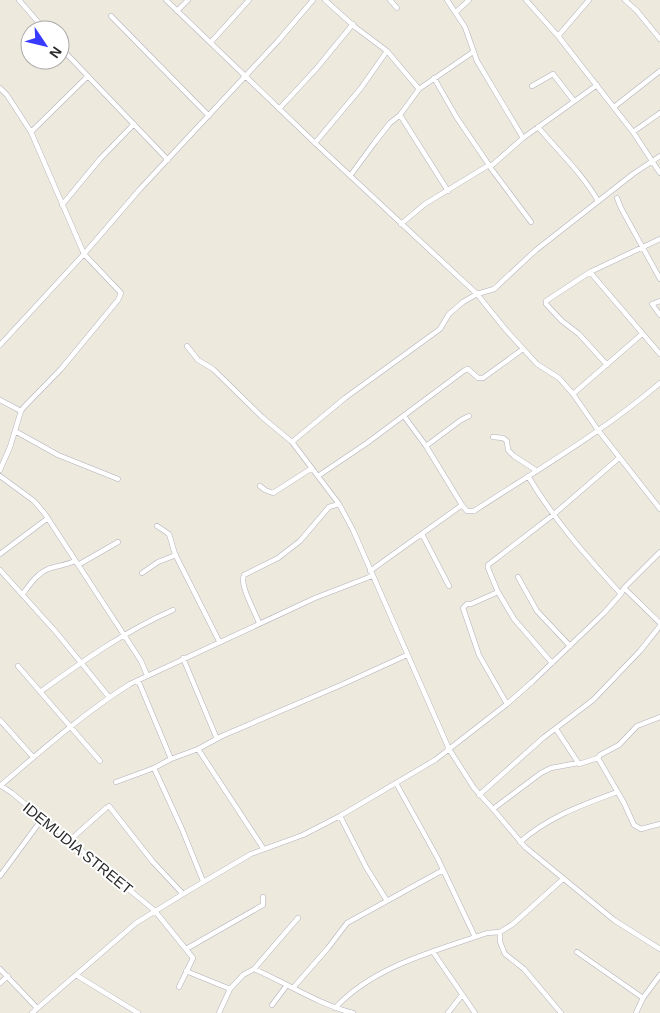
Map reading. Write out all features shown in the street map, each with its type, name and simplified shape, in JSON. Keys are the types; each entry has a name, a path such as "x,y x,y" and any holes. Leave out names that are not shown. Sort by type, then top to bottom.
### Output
{"street":[{"path":"20,0 37,20"},
{"path":"166,0 279,109 477,294 537,364 559,378 660,509"},
{"path":"177,11 188,0"},
{"path":"211,42 249,0"},
{"path":"0,345 84,254 140,189 278,42 313,0"},
{"path":"325,0 387,51 419,89"},
{"path":"390,0 397,8"},
{"path":"447,0 456,12 473,52 500,102 523,138"},
{"path":"456,12 469,0"},
{"path":"526,0 597,85 633,132 660,173"},
{"path":"558,36 589,0"},
{"path":"625,0 637,11 660,39"},
{"path":"111,16 209,116"},
{"path":"279,109 316,69 353,24"},
{"path":"315,143 360,88 387,51"},
{"path":"350,176 390,123 400,115 419,89 473,52"},
{"path":"70,57 168,160"},
{"path":"614,108 660,71"},
{"path":"532,86 552,74 574,101"},
{"path":"31,132 88,76"},
{"path":"434,78 466,131 531,222"},
{"path":"401,224 426,204 490,166 523,138 597,85"},
{"path":"0,88 7,95 31,132 84,254 121,293 121,297 61,369 21,411 0,470"},
{"path":"633,132 660,113"},
{"path":"400,115 448,191"},
{"path":"62,205 100,159 134,124"},
{"path":"538,127 575,168 598,201"},
{"path":"292,442 345,398 440,328 449,314 463,302 477,294 494,289 536,250 652,160 660,156"},
{"path":"618,198 621,208 660,279"},
{"path":"607,365 579,334 562,321 546,304 547,300 590,272 660,239"},
{"path":"590,272 660,354"},
{"path":"660,301 652,304 660,315"},
{"path":"573,394 642,334"},
{"path":"187,346 198,360 212,370 292,442 339,504 353,530 449,749 479,795 520,842 563,879 614,920 660,950"},
{"path":"318,476 404,416 465,370 468,369 478,378 483,378 523,349"},
{"path":"404,416 426,446 467,511 474,511 598,430 660,383"},
{"path":"0,400 21,411"},
{"path":"426,446 469,416"},
{"path":"15,432 58,455 118,479"},
{"path":"493,437 503,438 507,441 508,450 514,456 537,471"},
{"path":"552,663 514,618 498,592 488,564 553,515 619,458"},
{"path":"260,486 274,493 312,468"},
{"path":"0,476 34,501 48,518 141,661 147,675"},
{"path":"528,476 553,515 621,594"},
{"path":"259,623 244,588 242,580 244,575 278,558 300,541 329,507 339,504"},
{"path":"0,785 109,697 147,675 371,574 462,504"},
{"path":"0,554 48,518"},
{"path":"157,526 169,534 176,555 219,642"},
{"path":"422,534 449,586"},
{"path":"22,595 34,579 48,569 77,563 118,542"},
{"path":"32,1013 136,923 155,911 237,861 263,848 303,835 340,816 435,760 507,704 552,663 660,552"},
{"path":"142,573 158,562 176,555"},
{"path":"0,570 56,632 109,697"},
{"path":"518,577 537,611 570,646"},
{"path":"624,588 660,622"},
{"path":"498,592 467,604 463,608 479,654 507,704"},
{"path":"40,692 123,634 174,610"},
{"path":"479,795 593,700 640,652 660,626"},
{"path":"116,782 198,749 407,655"},
{"path":"184,658 217,739"},
{"path":"18,666 100,761"},
{"path":"138,680 172,759"},
{"path":"493,809 541,773 551,768 580,764 598,758 619,744 637,726 660,717"},
{"path":"0,720 34,757"},
{"path":"556,729 578,763"},
{"path":"198,749 263,848"},
{"path":"598,758 634,825 641,829 660,824"},
{"path":"154,768 203,881"},
{"path":"396,784 426,836 475,937"},
{"name":"IDEMUDIA STREET","path":"0,785 155,911 186,948"},
{"path":"520,842 544,823 576,807 617,792"},
{"path":"69,841 109,806 153,862 183,894"},
{"path":"340,816 366,867 387,901"},
{"path":"0,876 42,819"},
{"path":"293,988 347,923 443,870"},
{"path":"335,1008 366,981 389,969 487,933 500,932 517,920 563,879"},
{"path":"179,987 193,958 186,948 263,905 263,897"},
{"path":"219,1013 230,989 244,975 254,970 298,918"},
{"path":"500,932 500,942 505,954 524,969 561,1013"},
{"path":"433,952 475,1013"},
{"path":"577,952 643,998"},
{"path":"0,969 37,1008"},
{"path":"254,970 335,1008 353,1013"},
{"path":"186,971 230,989"},
{"path":"636,1013 643,998 660,975"},
{"path":"0,983 8,976"},
{"path":"76,976 138,1013"},
{"path":"272,1005 287,985"},
{"path":"448,1013 462,995"}]}
